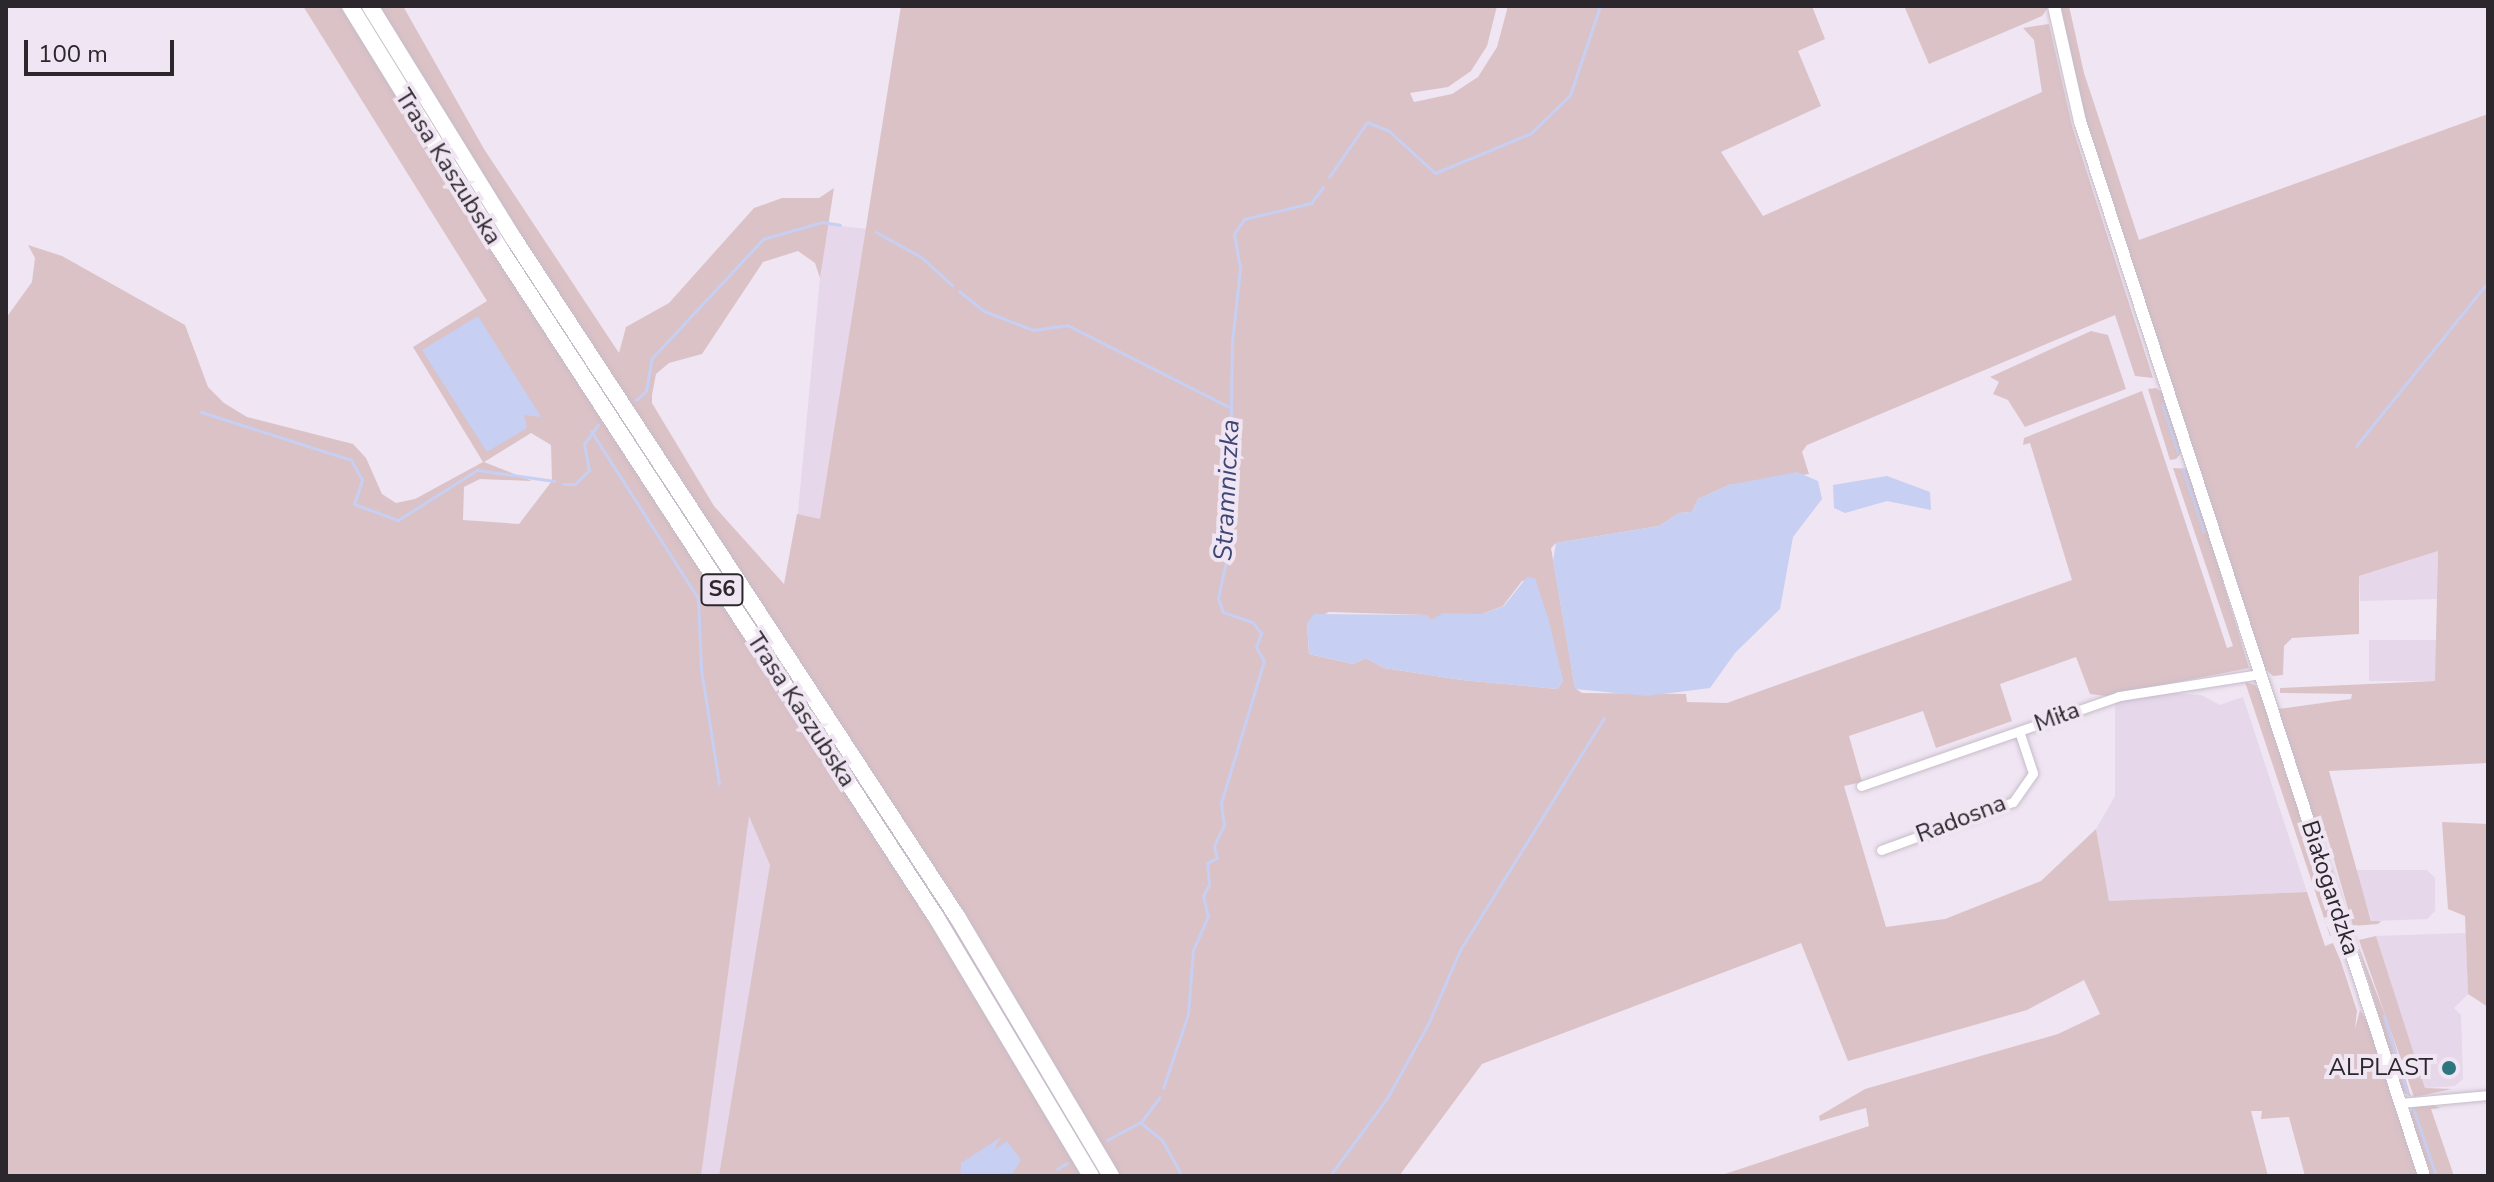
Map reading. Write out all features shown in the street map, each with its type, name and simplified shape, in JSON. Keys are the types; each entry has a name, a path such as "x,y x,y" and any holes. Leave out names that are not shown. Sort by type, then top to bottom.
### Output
{"highway":[{"name":"Trasa Kaszubska","path":"350,6 498,246 920,891 1091,1176"},
{"name":"Trasa Kaszubska","path":"370,6 499,215 958,918 1111,1176"}],"main road":[{"name":"Białogardzka","path":"2054,6 2080,121 2424,1176"}],"street":[{"name":"Miła","path":"1861,786 2135,692 2260,674"},
{"name":"Radosna","path":"1881,850 2013,802 2033,773 2019,731"},
{"path":"2400,1103 2488,1095"}],"shaded area":[{"path":"303,6 403,6 484,149 619,353 626,327 669,303 754,208 782,198 819,198 834,188 820,278 815,263 798,251 763,262 702,354 669,363 656,374 652,395 652,403 714,506 784,584 797,514 820,519 901,6 1497,6 1487,46 1471,71 1448,87 1410,93 1414,102 1452,94 1478,77 1497,47 1508,6 1812,6 1825,39 1798,51 1821,106 1721,152 1763,216 2042,92 2034,40 2023,28 2049,24 2072,126 2153,378 2135,376 2115,315 1807,445 1802,452 1809,474 1729,485 1698,499 1692,512 1679,513 1659,526 1556,543 1551,548 1575,688 1582,693 1686,694 1687,702 1727,703 2072,580 2030,443 2023,445 2024,438 2142,391 2227,648 2233,646 2173,468 2189,469 2249,668 2106,696 2090,694 2076,657 2000,684 2012,721 1936,748 1923,711 1849,736 1862,782 1844,786 1886,927 1945,919 2041,881 2096,829 2109,901 2307,892 2325,946 2333,943 2341,962 2357,1011 2355,1029 2360,1010 2371,1028 2419,1176 2305,1176 2289,1117 2261,1119 2262,1111 2251,1111 2268,1176 1719,1176 1869,1126 1866,1108 1820,1121 1819,1116 1865,1089 2058,1034 2100,1014 2084,980 2027,1010 1848,1061 1801,943 1482,1064 1399,1176 719,1176 770,865 749,816 701,1176 6,1176 6,318 32,282 35,258 28,245 62,256 185,325 208,387 224,403 247,417 353,444 366,458 382,494 396,503 415,499 483,462 413,347 487,301","holes":["531,433 551,445 552,481 519,524 463,520 464,487 480,479 532,481 484,462","1535,579 1563,681 1557,689 1462,680 1384,668 1366,658 1353,664 1309,654 1307,623 1329,612 1426,615 1431,620 1482,614 1503,606 1522,581"]},
{"path":"2049,6 2042,16 1929,64 1905,8"},
{"path":"2059,6 2069,6 2084,73 2139,240 2488,114 2488,763 2329,771 2371,921 2381,921 2378,924 2353,926 2329,842 2315,827 2278,709 2351,699 2352,694 2280,693 2280,688 2435,681 2438,551 2359,576 2359,634 2292,638 2284,646 2283,675 2273,676 2263,667 2087,130"},
{"path":"825,224 883,231 770,865 773,874 731,1176 672,1176 797,523"},
{"path":"2091,331 2108,335 2126,389 2025,427 2008,400 1993,394 1999,382 1990,377"},
{"path":"2156,388 2164,394 2183,451 2176,459 2170,460 2148,389"},
{"path":"2438,551 2437,599 2360,601 2359,576"},
{"path":"2369,640 2436,640 2436,681 2369,681"},
{"path":"2245,682 2255,685 2263,697 2334,914 2324,918 2331,936 2330,936"},
{"path":"2169,693 2201,695 2220,705 2243,697 2307,892 2109,901 2096,829 2115,796 2115,702"},
{"path":"2442,822 2488,824 2488,1007 2468,994 2465,916 2448,909"},
{"path":"2355,870 2427,870 2435,878 2435,911 2427,919 2372,921"},
{"path":"2466,933 2468,994 2454,1008 2461,1015 2463,1079 2455,1086 2425,1088 2376,936"},
{"path":"2376,936 2425,1088 2452,1089 2414,1097 2359,940"},
{"path":"2357,943 2388,1022 2411,1097 2401,1090"},
{"path":"2429,1103 2440,1108 2431,1109 2454,1176 2429,1176 2409,1115 2414,1106"}],"water":[{"path":"478,316 541,417 524,415 527,428 487,452 422,350"},
{"path":"1797,472 1818,481 1822,499 1793,537 1780,609 1735,653 1710,688 1647,696 1575,689 1553,561 1556,543 1659,526 1679,513 1692,512 1698,499 1729,485"},
{"path":"1887,476 1930,492 1931,510 1887,501 1845,513 1834,508 1833,485"},
{"path":"1527,577 1535,578 1549,621 1563,681 1557,689 1462,680 1384,668 1366,658 1353,664 1309,654 1307,623 1314,614 1427,615 1431,620 1443,613 1482,614 1504,606"},
{"path":"1001,1137 994,1150 1007,1141 1021,1160 1013,1173 960,1176 961,1163"}],"waterway":[{"name":"Stramniczka","path":"1329,177 1367,122 1389,131 1435,173 1531,133 1570,95 1600,6"},
{"name":"Stramniczka","path":"1163,1088 1188,1014 1193,950 1208,916 1203,896 1209,884 1207,863 1217,858 1214,846 1224,825 1221,803 1264,661 1256,647 1261,633 1252,622 1223,612 1218,598 1229,548 1232,342 1240,268 1234,234 1244,219 1311,203 1323,187"},
{"path":"636,400 646,391 652,358 763,239 822,222 840,225"},
{"path":"876,232 921,257 952,285"},
{"path":"2356,446 2488,282"},
{"path":"959,291 984,311 1033,330 1067,325 1229,407"},
{"path":"2162,404 2178,452"},
{"path":"201,412 351,460 362,480 354,504 398,520 477,470 554,481"},
{"path":"563,484 575,484 589,470 584,444 598,425"},
{"path":"591,431 698,598 701,669 719,784"},
{"path":"2183,469 2204,532"},
{"path":"1331,1174 1387,1098 1428,1024 1460,950 1604,718"},
{"path":"2384,1016 2407,1093"},
{"name":"Stramniczka","path":"1107,1140 1141,1122 1160,1097"},
{"path":"2413,1108 2436,1176"},
{"path":"1141,1123 1162,1140 1182,1176"},
{"name":"Stramniczka","path":"1057,1169 1067,1163"}],"place":[{"name":"ALPLAST","path":"2449,1068"}]}
